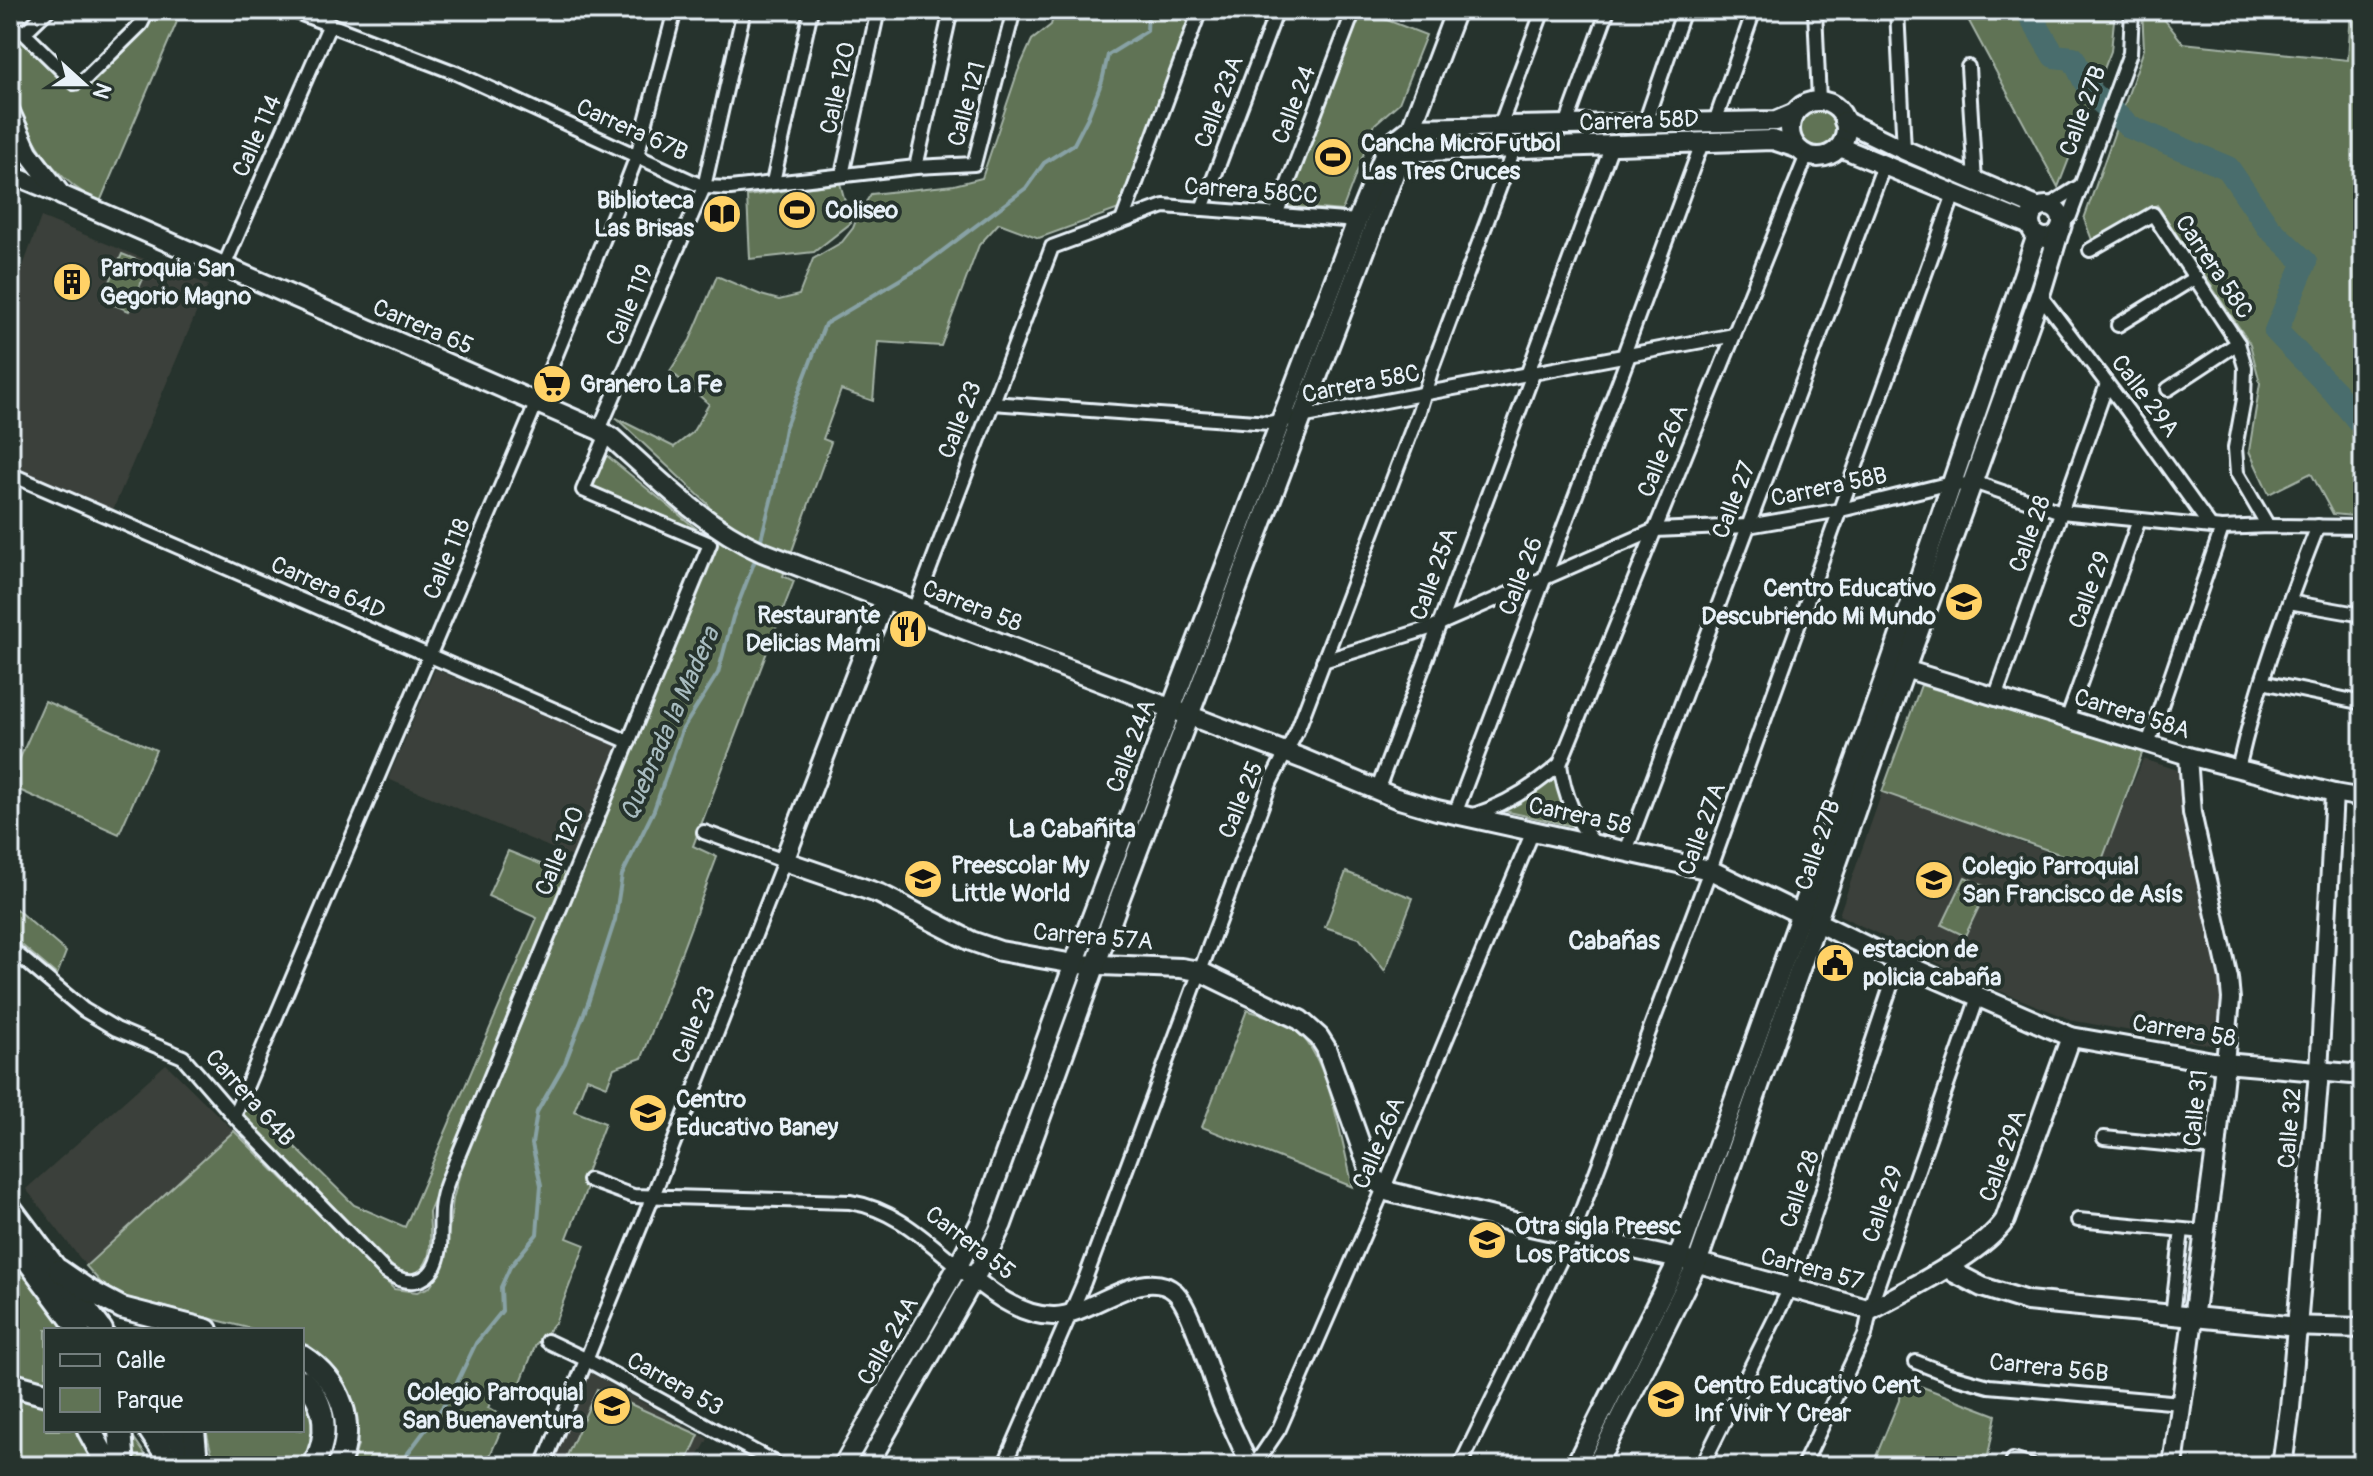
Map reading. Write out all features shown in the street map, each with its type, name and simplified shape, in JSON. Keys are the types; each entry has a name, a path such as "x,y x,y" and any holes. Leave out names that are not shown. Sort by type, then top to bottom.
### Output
{"highway":[{"path":"10,1384 44,1393"},
{"path":"90,1432 109,1466"},
{"path":"120,1432 123,1466"}],"main road":[{"name":"Calle 24A","path":"843,1466 958,1266 987,1204 1074,964 1302,418 1393,152 1392,141 1411,128 1456,10"},
{"path":"1819,101 1838,109 1844,121 1844,139 1840,147 1822,157 1802,152 1791,137 1790,129 1795,113 1819,101"},
{"path":"10,112 21,140 61,195"},
{"name":"Carrera 58D","path":"1411,128 1776,121 1795,113"},
{"path":"1840,147 1954,194 2047,238 2053,237 2061,226 2060,214 1975,182 1844,121"},
{"path":"10,161 21,140"},
{"name":"Carrera 58D","path":"1393,152 1773,140 1802,152"},
{"name":"Calle 24A","path":"867,1466 974,1279 1008,1208 1095,966 1280,422 1357,221 1393,152"},
{"name":"Carrera 65","path":"61,195 603,432 701,516 747,545 792,563"},
{"path":"2034,230 2033,213 2044,207"},
{"name":"Calle 27B","path":"1596,1466 1697,1263 1810,917 1897,666 1961,484 2040,295 2061,226"},
{"name":"Calle 27B","path":"1961,484 2034,230"},
{"name":"Carrera 58","path":"792,563 1406,801 1710,870 1899,962 2071,1037 2225,1063 2363,1075"},
{"name":"Calle 23","path":"784,861 885,599"},
{"name":"Carrera 57A","path":"784,861 880,894 980,945 1074,964 1199,971 1300,1020 1319,1037 1332,1062 1368,1166 1384,1188"},
{"name":"Calle 27B","path":"1575,1466 1677,1259 1810,917"},
{"name":"Calle 29A","path":"1947,1267 1997,1232 2005,1220 2071,1037"},
{"name":"Calle 31","path":"2173,1466 2225,1063"},
{"name":"Calle 32","path":"2282,1466 2319,1072"},
{"name":"Carrera 57","path":"1384,1188 1572,1236 1697,1263 1871,1310 1947,1267"},
{"path":"10,1207 101,1328"},
{"path":"10,1237 78,1328"},
{"path":"1947,1267 1982,1287 2027,1301 2297,1327 2363,1328"},
{"path":"59,1270 122,1308 198,1328"},
{"path":"304,1358 329,1378 343,1411 345,1448 338,1466"},
{"path":"304,1382 319,1401 324,1419 324,1435 313,1466"},
{"path":"150,1432 173,1466"},
{"path":"173,1432 197,1466"},
{"path":"194,1432 197,1466"}],"street":[{"path":"24,33 48,10"},
{"path":"10,24 24,33 75,83 85,79 141,24 148,10"},
{"name":"Carrera 67B","path":"291,10 456,73 704,187 730,188 916,167 974,164"},
{"name":"Calle 118","path":"234,1116 537,403 637,156 675,10"},
{"name":"Calle 119","path":"583,490 603,432 704,187 744,10"},
{"path":"773,182 811,10"},
{"name":"Calle 120","path":"842,175 878,10"},
{"path":"916,167 951,10"},
{"name":"Calle 121","path":"974,164 1014,10"},
{"path":"1122,221 1200,10"},
{"name":"Calle 23A","path":"1202,209 1277,10"},
{"name":"Calle 24","path":"1276,215 1354,10"},
{"path":"1500,126 1543,10"},
{"path":"1566,125 1608,10"},
{"path":"1645,123 1684,10"},
{"path":"1715,122 1754,10"},
{"path":"1815,10 1819,101"},
{"path":"1897,10 1904,150"},
{"name":"Calle 27B","path":"2061,226 2070,216 2130,53 2132,10"},
{"name":"Calle 114","path":"224,266 330,24"},
{"path":"1968,67 1975,182"},
{"name":"Calle 26","path":"1461,815 1543,579 1702,143"},
{"name":"Calle 25A","path":"1377,791 1612,145"},
{"name":"Calle 25","path":"1004,1466 1071,1314 1271,781 1297,731 1514,149"},
{"name":"Calle 26A","path":"1560,764 1734,335 1802,152"},
{"name":"Calle 27","path":"1626,851 1884,165"},
{"name":"Carrera 65","path":"10,174 61,195"},
{"name":"Calle 27B","path":"2044,207 2080,186"},
{"name":"Calle 27A","path":"1460,1466 1572,1236 1710,870 1954,194"},
{"name":"Carrera 58CC","path":"1052,247 1164,206 1357,221"},
{"name":"Carrera 58C","path":"2090,250 2153,214 2196,277 2238,343 2245,367 2244,399 2235,448 2237,473 2268,526"},
{"name":"Calle 23","path":"914,610 1052,247"},
{"path":"2118,325 2196,277"},
{"name":"Calle 29A","path":"2040,295 2216,527"},
{"name":"Carrera 58C","path":"992,403 1248,423 1280,422 1734,335"},
{"path":"2168,389 2238,343"},
{"name":"Calle 28","path":"1995,698 2107,384"},
{"name":"Carrera 64D","path":"10,474 629,742"},
{"name":"Carrera 58B","path":"1323,661 1399,639 1440,623 1655,530 1748,526 1841,510 1943,485 1979,484 2061,512 2139,520 2216,527 2363,527"},
{"name":"Calle 120","path":"397,1279 414,1282 422,1279 436,1262 440,1250 442,1202 449,1178 710,544 583,490"},
{"name":"Calle 29","path":"2067,720 2139,520"},
{"path":"2238,769 2262,682 2318,526"},
{"path":"2148,744 2216,527"},
{"path":"2289,602 2363,615"},
{"name":"Carrera 58A","path":"1897,666 2188,756 2363,798"},
{"path":"2262,682 2363,703"},
{"name":"Calle 31","path":"2188,756 2192,813 2229,978 2231,999 2225,1063"},
{"path":"1461,815 1486,811 1521,794 1560,764"},
{"path":"1560,764 1562,782 1573,814 1596,844"},
{"name":"Calle 32","path":"2319,1072 2334,793"},
{"name":"Calle 26A","path":"1252,1466 1264,1454 1279,1429 1384,1188 1533,831"},
{"name":"Carrera 57A","path":"704,832 784,861"},
{"name":"Calle 23","path":"543,1466 784,861"},
{"name":"Carrera 64B","path":"10,948 84,1010 116,1029 183,1057 234,1116 386,1272 397,1279"},
{"name":"Calle 28","path":"1702,1466 1790,1288 1899,962"},
{"name":"Calle 29","path":"1803,1466 1865,1335 1872,1301 1978,997"},
{"path":"2104,1138 2216,1149"},
{"name":"Carrera 55","path":"589,1180 633,1196 865,1204 898,1218 994,1295 1029,1311 1054,1316 1071,1314 1135,1286 1150,1283 1164,1285 1176,1293 1190,1316 1222,1405 1252,1466"},
{"path":"2078,1220 2205,1232"},
{"path":"2172,1316 2182,1230"},
{"name":"Carrera 53","path":"547,1341 781,1466"},
{"name":"Carrera 56B","path":"1916,1362 1989,1386 2181,1403"},
{"path":"2013,1460 2032,1466"}],"shaded area":[{"path":"41,217 208,285 112,512 10,467 10,302"},
{"path":"435,669 619,747 573,857 388,779"},
{"path":"2143,759 2181,771 2184,815 2219,979 2221,1002 2216,1046 2075,1021 1977,982 1839,915 1882,792 2030,846 2099,867"},
{"path":"166,1064 234,1131 86,1266 26,1189"},
{"name":"Colegio Parroquial San Buenaventura","path":"589,1372 708,1439 693,1466 550,1466"}],"green space":[{"path":"152,10 182,10 100,202 61,175 41,151 25,123 11,87 10,46 24,37 79,90 144,26"},
{"path":"1055,10 1192,10 1119,209 1039,238 999,223 979,245 941,346 878,342 873,401 841,390 823,439 831,442 783,576 794,581 693,846 717,857 642,1058 614,1068 607,1086 587,1078 574,1111 605,1123 587,1170 588,1185 567,1238 585,1245 555,1323 536,1344 519,1387 500,1380 488,1408 507,1416 486,1465 464,1456 459,1466 351,1466 358,1446 355,1417 347,1389 317,1355 304,1348 304,1328 248,1328 121,1296 102,1284 86,1266 234,1131 394,1289 417,1292 430,1287 445,1260 453,1199 460,1173 716,546 708,504 616,418 674,447 692,433 709,404 670,371 690,340 717,276 779,300 799,295 813,259 842,242 871,194 954,185 982,178 1018,71 1032,40 1051,25"},
{"path":"1361,10 1426,35 1399,103 1375,124 1342,211 1285,206"},
{"path":"1963,10 2115,10 2111,51 2058,187"},
{"path":"2142,10 2160,10 2183,43 2348,60 2351,10 2363,10 2363,517 2333,514 2311,473 2269,494 2249,451 2260,383 2250,344 2157,205 2092,240 2084,219 2144,49"},
{"path":"1818,108 1833,114 1839,129 1833,144 1818,150 1803,144 1797,129 1803,114"},
{"name":"Coliseo","path":"840,183 851,223 814,252 750,259 747,196"},
{"path":"122,254 149,265 129,311 102,300"},
{"path":"606,455 709,539 592,486"},
{"path":"1921,685 2143,751 2099,868 1882,792"},
{"path":"45,701 156,750 119,834 10,786"},
{"path":"1556,774 1559,794 1577,827 1504,811 1540,789"},
{"path":"508,851 568,875 429,1212 430,1250 427,1259 423,1267 407,1276 393,1267 243,1115 249,1102 354,1205 405,1227 537,918 488,896"},
{"path":"1346,872 1413,898 1385,971 1359,938 1325,927"},
{"path":"1965,877 1988,888 1965,936 1942,925"},
{"path":"10,904 66,952 57,975 10,935"},
{"path":"1247,1010 1288,1025 1310,1046 1334,1105 1353,1187 1202,1127"},
{"path":"10,1255 22,1267 64,1328 44,1328 44,1382 10,1374"},
{"path":"1907,1381 1996,1415 1986,1466 1872,1466"},
{"name":"Colegio Parroquial San Buenaventura","path":"597,1389 699,1435 685,1466 578,1466 565,1460"},
{"path":"10,1392 44,1402 44,1432 79,1432 100,1466 10,1466"},
{"path":"304,1397 307,1402 314,1429 301,1466 222,1466 211,1451 206,1432 304,1432"},
{"path":"134,1438 153,1466 133,1466"}],"waterway":[{"name":"Quebrada la Madera","path":"760,543 785,428 825,324 921,267 1026,188 1044,163 1074,144 1102,81 1108,55 1147,31 1148,10"},
{"path":"2027,10 2054,56 2073,58 2091,93 2130,127 2228,168 2269,228 2305,262 2276,331 2363,426"},
{"name":"Quebrada la Madera","path":"403,1466 408,1453 450,1397 476,1343 502,1311 501,1287 510,1267 537,1234 541,1185 532,1144 537,1112 565,1063 615,920 622,875 654,810 682,730 718,673 733,617 757,555"}],"place":[{"name":"Cancha MicroFutbol Las Tres Cruces","path":"1333,157"},
{"name":"Coliseo","path":"797,210"},
{"name":"Biblioteca Las Brisas","path":"722,214"},
{"name":"Parroquia San Gegorio Magno","path":"72,282"},
{"name":"Granero La Fe","path":"552,384"},
{"name":"Centro Educativo Descubriendo Mi Mundo","path":"1964,602"},
{"name":"Restaurante Delicias Mami","path":"908,629"},
{"name":"Preescolar My Little World","path":"923,879"},
{"name":"Colegio Parroquial San Francisco de Asís","path":"1934,880"},
{"name":"estacion de policia cabaña","path":"1835,963"},
{"name":"Centro Educativo Baney","path":"648,1113"},
{"name":"Otra sigla Preesc Los Paticos","path":"1487,1240"},
{"name":"Centro Educativo Cent Inf Vivir Y Crear","path":"1666,1399"},
{"name":"Colegio Parroquial San Buenaventura","path":"612,1406"}],"district":[{"name":"La Cabañita","path":"1072,829"},
{"name":"Cabañas","path":"1614,941"}]}
